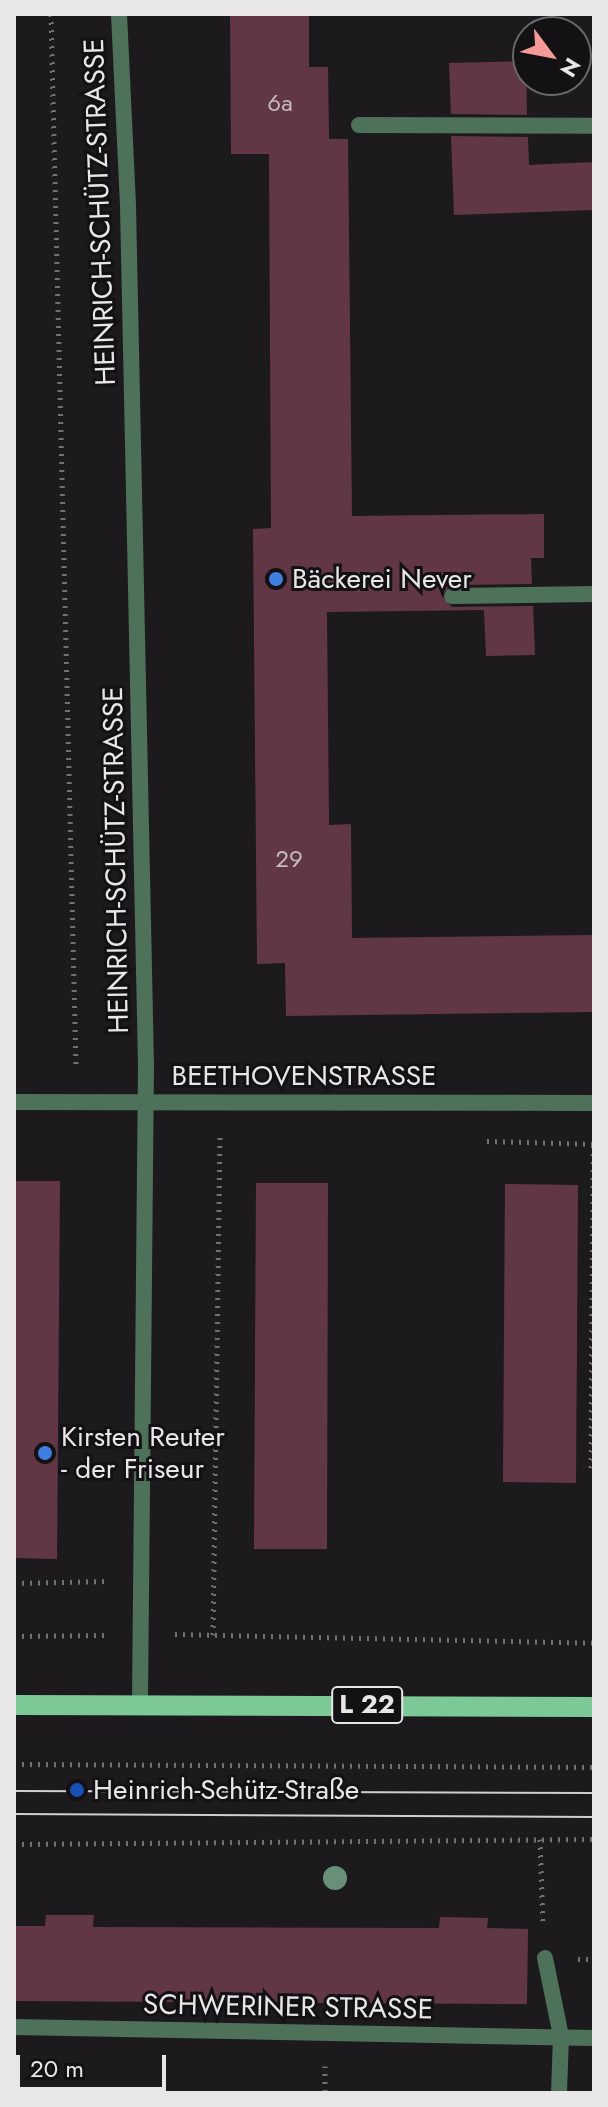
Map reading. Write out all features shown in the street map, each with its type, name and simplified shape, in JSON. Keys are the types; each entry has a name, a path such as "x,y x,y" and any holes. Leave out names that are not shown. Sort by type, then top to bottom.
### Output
{"main road":[{"name":"L 22","path":"14,1705 594,1707"}],"street":[{"name":"HEINRICH-SCHÜTZ-STRASSE","path":"119,14 129,222 146,1102 140,1705"},
{"path":"359,125 594,126"},
{"path":"452,596 594,594"},
{"name":"BEETHOVENSTRASSE","path":"14,1102 593,1103"},
{"path":"545,1958 561,2036 559,2093"},
{"name":"SCHWERINER STRASSE","path":"14,2027 594,2038"}],"path":[{"path":"51,14 76,1066"},
{"path":"213,1635 221,1102"},
{"path":"591,1468 593,1103"},
{"path":"14,1583 74,1582"},
{"path":"14,1636 140,1634 594,1643"},
{"path":"14,1764 594,1767"},
{"path":"540,1839 545,1958"},
{"path":"14,1844 594,1839"}],"building":[{"path":"230,14 309,14 309,67 328,67 329,139 348,139 352,516 544,514 544,558 531,558 532,584 452,585 441,595 452,607 533,606 535,655 486,656 484,610 327,612 329,825 351,824 352,938 594,935 594,1012 286,1016 285,963 257,964 253,529 271,528 269,154 231,154"},
{"path":"512,61 512,96 527,96 527,115 451,114 449,63"},
{"path":"451,136 528,137 529,165 594,162 594,210 454,215"},
{"path":"14,1181 60,1181 57,1559 14,1558"},
{"path":"256,1183 328,1183 327,1549 254,1549"},
{"path":"505,1184 578,1185 576,1483 503,1482"},
{"path":"46,1915 94,1915 93,1927 439,1928 440,1917 488,1918 487,1928 528,1929 527,2004 14,2001 14,1926 45,1926"}],"tram line":[{"path":"14,1791 594,1793"},
{"path":"14,1814 594,1817"}],"place":[{"name":"Bäckerei Never","path":"276,579"},
{"name":"Kirsten Reuter - der Friseur","path":"45,1453"},
{"name":"Heinrich-Schütz-Straße","path":"77,1790"}]}
